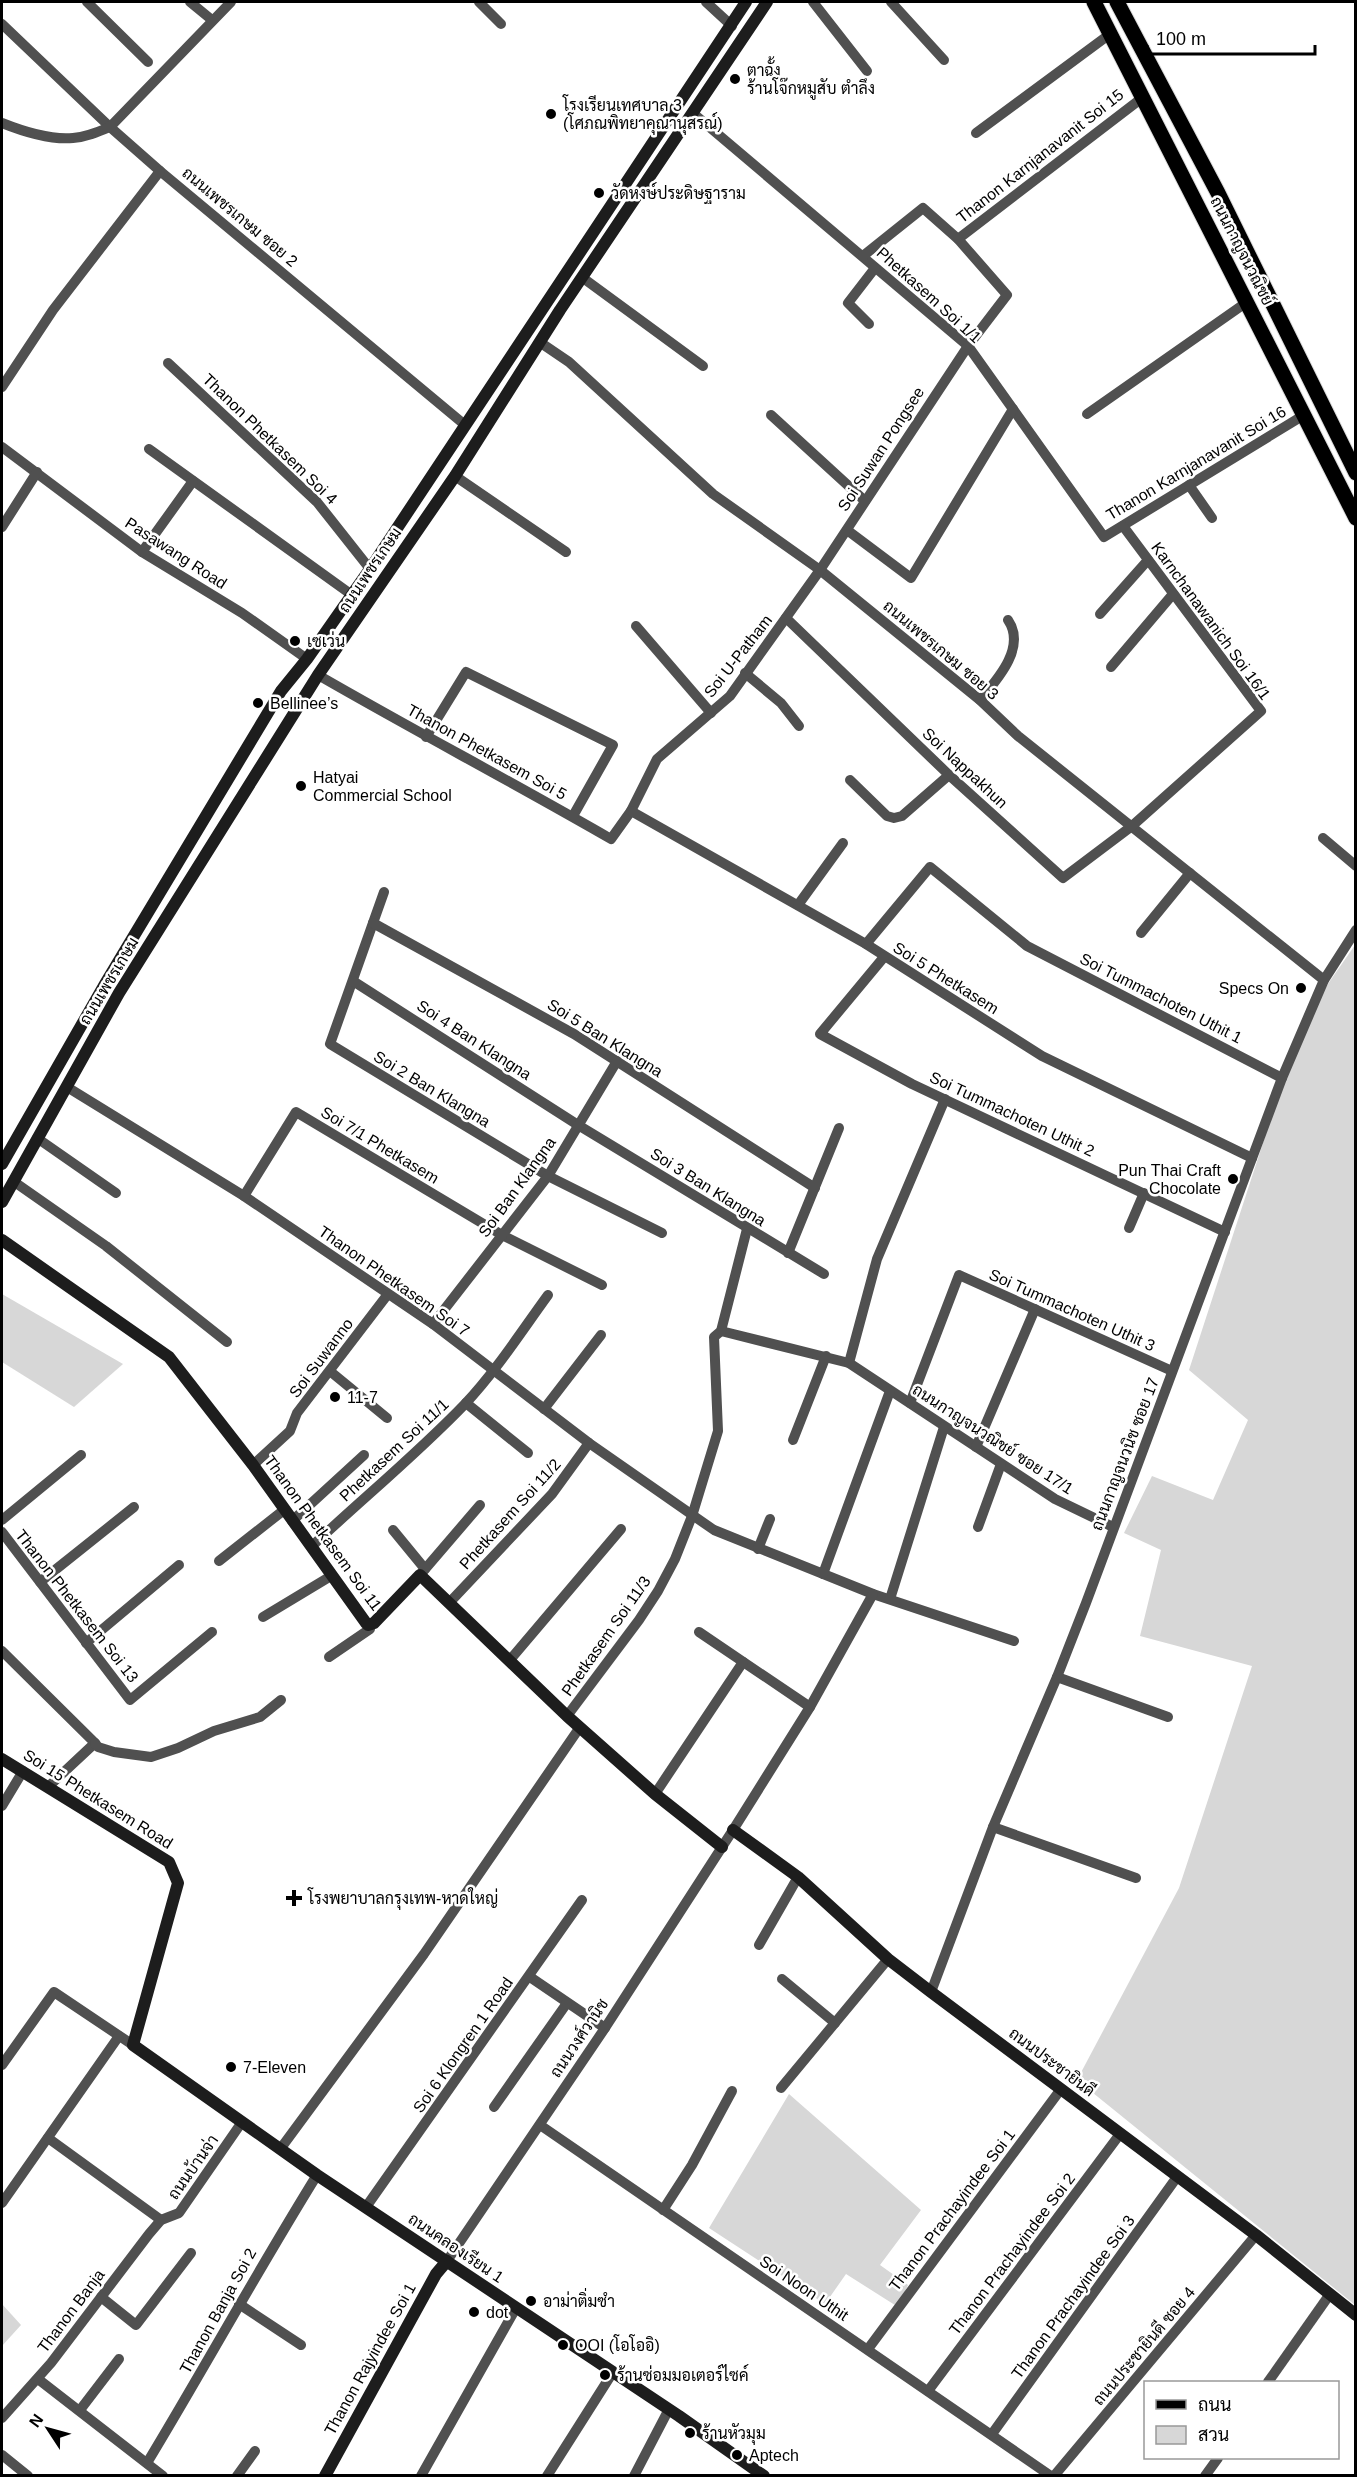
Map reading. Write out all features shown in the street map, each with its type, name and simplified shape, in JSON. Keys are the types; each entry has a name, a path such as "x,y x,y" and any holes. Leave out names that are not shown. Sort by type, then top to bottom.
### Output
{"main road":[{"name":"ถนนกาญจนวณิชย์","path":"1094,2 1356,518"},
{"name":"ถนนกาญจนวณิชย์","path":"1117,2 1218,193 1356,473"}],"street":[{"path":"87,2 148,62"},
{"path":"190,2 212,20"},
{"path":"2,123 43,135 71,139 88,136 110,127 231,2"},
{"path":"479,2 501,24"},
{"path":"706,2 732,26"},
{"name":"ถนนเพชรเกษม","path":"2,1164 105,984 281,692 352,595 746,2"},
{"name":"ถนนเพชรเกษม","path":"2,1202 119,993 318,675 455,476 560,310 694,114 767,2"},
{"path":"813,2 867,71"},
{"path":"891,2 944,60"},
{"name":"ถนนเพชรเกษม ซอย 2","path":"2,24 110,127 160,171 465,425"},
{"path":"976,133 1110,34"},
{"path":"703,69 716,78"},
{"name":"Thanon Karnjanavanit Soi 15","path":"957,239 1142,98"},
{"name":"Phetkasem Soi 1/1","path":"694,114 968,346 1104,537"},
{"path":"2,387 53,310 160,171"},
{"path":"863,256 923,208 957,239"},
{"name":"Soi Suwan Pongsee","path":"820,570 968,346 1007,295 957,239"},
{"path":"869,324 848,303 875,268"},
{"path":"583,278 703,366"},
{"path":"549,300 560,310"},
{"path":"1087,414 1247,302"},
{"name":"ถนนเพชรเกษม ซอย 3","path":"541,343 569,362 713,494 820,570 980,700 1018,736 1324,980"},
{"name":"Thanon Phetkasem Soi 4","path":"168,363 317,502 370,568"},
{"path":"847,530 911,578 1013,409"},
{"path":"771,415 865,501"},
{"name":"Thanon Karnjanavanit Soi 16","path":"1104,537 1304,415"},
{"name":"Pasawang Road","path":"2,447 142,552 243,613 307,659"},
{"path":"149,448 352,595"},
{"path":"2,527 37,472"},
{"path":"455,476 566,552"},
{"path":"142,552 194,481"},
{"path":"1189,485 1212,518"},
{"name":"Karnchanawanich Soi 16/1","path":"1123,526 1261,711 1132,826"},
{"path":"1100,614 1148,560"},
{"name":"Soi U-Patham","path":"631,811 657,759 730,696 820,570"},
{"path":"1111,667 1173,594"},
{"name":"Soi Nappakhun","path":"786,618 949,775 1063,878 1132,826"},
{"path":"980,700 1010,659 1013,639 1008,620"},
{"path":"636,626 711,713"},
{"path":"426,737 466,672 613,745 573,816"},
{"path":"746,674 781,703 799,726"},
{"name":"Thanon Phetkasem Soi 5","path":"318,675 611,839 631,811"},
{"path":"850,780 887,816 894,818 902,816 949,775"},
{"name":"Soi 5 Phetkasem","path":"631,811 866,944 1041,1056 1252,1158"},
{"path":"1323,838 1356,866"},
{"path":"798,905 843,843"},
{"name":"Soi Tummachoten Uthit 1","path":"866,944 930,867 1027,945 1282,1078"},
{"path":"1141,933 1190,873"},
{"name":"Soi 2 Ban Klangna","path":"384,892 330,1044 548,1176 662,1233"},
{"name":"Soi 5 Ban Klangna","path":"373,923 574,1034 815,1188"},
{"name":"ถนนกาญจนวนิช ซอย 17","path":"931,1992 993,1827 1058,1677 1282,1078 1324,980 1356,930"},
{"name":"Soi Tummachoten Uthit 2","path":"884,957 820,1034 945,1100 1225,1232"},
{"name":"Soi 4 Ban Klangna","path":"353,981 578,1125"},
{"path":"105,984 119,993"},
{"name":"Soi Ban Klangna","path":"433,1324 548,1176 617,1061"},
{"name":"Thanon Phetkasem Soi 7","path":"67,1087 244,1196 433,1324 589,1443 714,1530 873,1594 1014,1641"},
{"path":"849,1363 877,1259 945,1100"},
{"name":"Soi 7/1 Phetkasem","path":"244,1196 296,1112 502,1235"},
{"name":"Soi 3 Ban Klangna","path":"578,1125 824,1274"},
{"path":"789,1253 839,1128"},
{"path":"37,1138 116,1192"},
{"path":"13,1180 106,1246 227,1342"},
{"path":"1129,1228 1144,1193"},
{"name":"Phetkasem Soi 11/3","path":"567,1716 658,1591 675,1559 692,1516 718,1431 714,1337 721,1331 747,1229"},
{"path":"502,1235 602,1285"},
{"name":"Thanon Phetkasem Soi 11","path":"2,1240 169,1357 253,1465 370,1629"},
{"name":"Soi Tummachoten Uthit 3","path":"910,1404 960,1275 1172,1371"},
{"name":"Soi Suwanno","path":"253,1465 290,1431 297,1413 388,1294"},
{"name":"Phetkasem Soi 11/1","path":"310,1547 405,1462 466,1403 494,1371 548,1295"},
{"path":"976,1447 1035,1309"},
{"name":"ถนนกาญจนวณิชย์ ซอย 17/1","path":"721,1331 849,1363 1056,1499 1113,1527"},
{"path":"544,1409 601,1335"},
{"path":"793,1440 826,1356"},
{"path":"330,1372 387,1418"},
{"name":"ถนนกาญจนวณิชย์ ซอย 17/1","path":"823,1574 890,1391"},
{"path":"466,1403 528,1453"},
{"path":"890,1599 944,1427"},
{"name":"Phetkasem Soi 11/2","path":"450,1602 552,1494 589,1443"},
{"path":"2,1520 81,1455"},
{"path":"292,1521 364,1455"},
{"path":"978,1527 1001,1464"},
{"path":"422,1572 480,1505"},
{"path":"40,1582 134,1507"},
{"path":"219,1562 284,1510"},
{"path":"758,1549 770,1519"},
{"path":"510,1661 621,1529"},
{"path":"393,1530 422,1572 510,1661 567,1716 655,1794 722,1848"},
{"name":"Thanon Phetkasem Soi 13","path":"2,1532 130,1700 212,1632"},
{"path":"86,1643 179,1565"},
{"name":"Thanon Phetkasem Soi 11","path":"370,1629 368,1625 374,1623 422,1572"},
{"path":"263,1617 330,1576"},
{"name":"ถนนวงศ์วานิช","path":"447,2261 605,2028 722,1848 810,1707 873,1594"},
{"path":"329,1657 370,1629"},
{"path":"699,1632 810,1707"},
{"path":"2,1651 98,1747 114,1752 151,1757 178,1748 214,1731 260,1717 281,1700"},
{"path":"655,1794 743,1662"},
{"path":"1058,1677 1168,1717"},
{"path":"281,2148 424,1954 580,1727"},
{"path":"49,1786 94,1743"},
{"name":"Soi 15 Phetkasem Road","path":"2,1759 169,1862 178,1883 133,2044"},
{"path":"2,1806 23,1772"},
{"path":"993,1827 1136,1878"},
{"name":"ถนนประชายินดี","path":"733,1830 798,1877 888,1959 1256,2235 1356,2315"},
{"path":"759,1945 798,1877"},
{"name":"Soi 6 Klongren 1 Road","path":"366,2207 582,1900"},
{"path":"782,2088 888,1959"},
{"path":"530,1977 605,2028"},
{"path":"782,1979 835,2023"},
{"path":"2,2065 54,1992 133,2044"},
{"path":"494,2107 567,2003"},
{"path":"2,2203 119,2036"},
{"name":"ถนนคลองเรียน 1","path":"133,2044 317,2175 669,2409 747,2471 764,2475"},
{"name":"Thanon Prachayindee Soi 1","path":"868,2349 1060,2090"},
{"path":"663,2210 692,2164 732,2091"},
{"name":"ถนนบ้านจ่า","path":"161,2220 179,2214 242,2122"},
{"name":"Soi Noon Uthit","path":"540,2125 1053,2475"},
{"name":"Thanon Prachayindee Soi 2","path":"928,2391 1120,2134"},
{"path":"48,2138 161,2220"},
{"name":"Thanon Banja Soi 2","path":"147,2463 317,2175"},
{"name":"Thanon Prachayindee Soi 3","path":"993,2434 1177,2177"},
{"name":"Thanon Banja","path":"2,2418 38,2379 161,2220"},
{"name":"ถนนประชายินดี ซอย 4","path":"1053,2475 1256,2235"},
{"path":"101,2297 136,2325 191,2253"},
{"name":"Thanon Rajyindee Soi 1","path":"325,2475 436,2274 447,2261"},
{"path":"1269,2381 1330,2294"},
{"path":"239,2304 301,2345"},
{"path":"421,2475 516,2308"},
{"path":"80,2409 120,2359"},
{"path":"547,2475 613,2372"},
{"path":"38,2379 163,2475"},
{"path":"634,2475 669,2409"},
{"path":"237,2475 255,2451"},
{"path":"2,2455 28,2475"},
{"path":"1205,2475 1217,2459"}],"green space":[{"path":"1355,945 1355,2305 1077,2080 1179,1888 1252,1666 1140,1636 1161,1550 1124,1533 1152,1476 1213,1500 1248,1420 1189,1370 1274,1109 1323,991"},
{"path":"2,1294 123,1364 74,1407 2,1362"},
{"path":"789,2094 921,2210 880,2265 908,2285 898,2307 846,2274 825,2304 709,2228"},
{"path":"2,2304 21,2325 2,2346"}],"place":[{"name":"ตาฉั้ง ร้านโจ๊กหมูสับ ตำลึง","path":"735,79"},
{"name":"โรงเรียนเทศบาล 3 (โศภณพิทยาคุณานุสรณ์)","path":"551,114"},
{"name":"วัดหงษ์ประดิษฐาราม","path":"599,193"},
{"name":"เซเว่น","path":"295,641"},
{"name":"Bellinee’s","path":"258,703"},
{"name":"Hatyai Commercial School","path":"301,786"},
{"name":"Specs On","path":"1301,988"},
{"name":"Pun Thai Craft Chocolate","path":"1233,1179"},
{"name":"11-7","path":"335,1397"},
{"name":"โรงพยาบาลกรุงเทพ-หาดใหญ่","path":"294,1898"},
{"name":"7-Eleven","path":"231,2067"},
{"name":"อาม่าติ่มซำ","path":"531,2301"},
{"name":"dot","path":"474,2312"},
{"name":"OOI (โอโออิ)","path":"563,2345"},
{"name":"ร้านซ่อมมอเตอร์ไซค์","path":"605,2375"},
{"name":"ร้านหัวมุม","path":"690,2433"},
{"name":"Aptech","path":"737,2455"}]}
